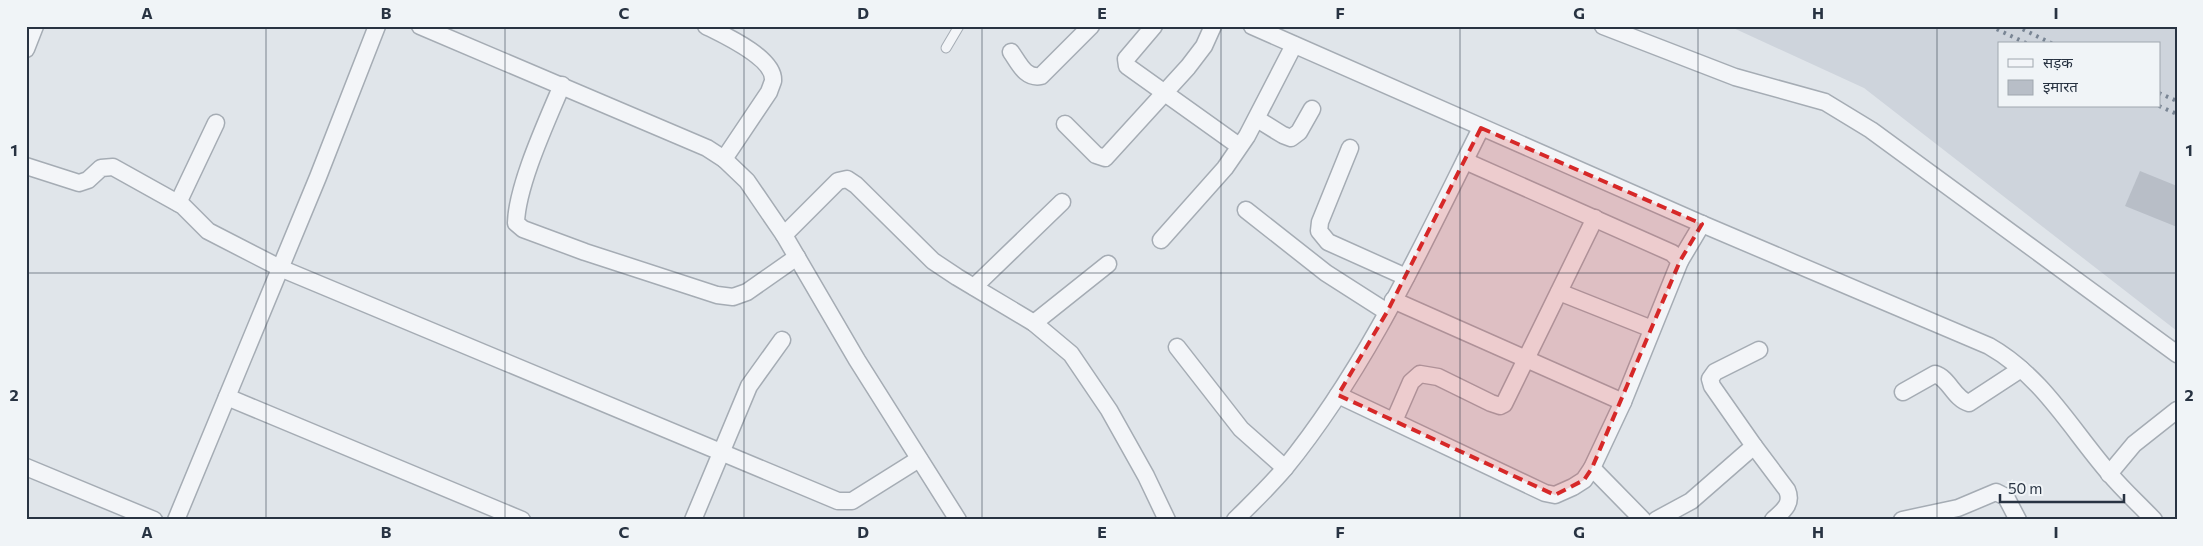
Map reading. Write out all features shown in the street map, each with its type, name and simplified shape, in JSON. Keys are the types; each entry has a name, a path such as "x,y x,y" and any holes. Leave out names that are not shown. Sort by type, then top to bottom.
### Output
{"street":[{"path":"26,49 35,26"},
{"path":"176,520 377,26"},
{"path":"420,26 707,148 724,159 747,182 784,236 857,360 958,520"},
{"path":"706,26 757,55 767,64 773,81 769,92 724,159"},
{"path":"1011,52 1025,72 1030,76 1041,76 1091,26"},
{"path":"1154,26 1125,63 1239,146"},
{"path":"1065,124 1096,155 1105,158 1196,56 1213,26"},
{"path":"1252,26 1481,128 1972,338 2004,354 2040,386 2110,474 2154,520"},
{"path":"1603,26 1735,77 1811,97 1835,108 1871,130 2177,354"},
{"path":"1161,240 1224,168 1257,119 1294,45"},
{"path":"562,85 546,122 520,199 516,223 523,229 585,252 717,295 733,297 747,292 797,257"},
{"path":"1257,119 1291,138 1299,132 1312,109"},
{"path":"178,203 216,124"},
{"path":"1235,520 1285,468 1338,395 1406,277 1481,128"},
{"path":"1350,148 1320,222 1319,231 1328,242 1406,277"},
{"path":"1465,161 1595,218 1672,254 1680,261"},
{"path":"26,166 79,183 88,180 101,168 109,166 178,203 208,231 280,268 838,501 852,501 919,459"},
{"path":"784,236 838,181 847,180 856,185 933,260 1034,323 1060,343 1082,369 1109,410 1146,476 1166,520"},
{"path":"974,287 1062,202"},
{"path":"1246,210 1326,273 1390,306 1526,359 1623,402"},
{"path":"1394,421 1411,382 1420,374 1438,377 1491,403 1500,406 1504,404 1595,218"},
{"path":"1338,395 1546,493 1555,495 1573,487 1584,480 1592,468 1623,402 1680,261 1702,224"},
{"path":"1034,323 1108,264"},
{"path":"1559,292 1652,329"},
{"path":"693,520 749,386 782,340"},
{"path":"1177,347 1241,429 1285,468"},
{"path":"1759,350 1714,372 1710,379 1712,386 1790,496 1787,507 1773,520"},
{"path":"1903,392 1935,374 1941,377 1960,398 1969,403 2021,369"},
{"path":"227,397 522,520"},
{"path":"2110,474 2134,444 2177,410"},
{"path":"1656,520 1691,501 1754,446"},
{"path":"26,466 154,520"},
{"path":"1592,468 1643,520"},
{"path":"1902,520 1941,516 1996,492 2006,497 2018,520"}],"lane":[{"path":"946,48 959,26"}],"highlighted area":[{"path":"1481,128 1702,224 1680,261 1592,468 1584,480 1555,495 1338,395 1387,312"}],"shaded area":[{"path":"1729,26 2177,26 2177,331 1864,88"}],"building":[{"path":"2140,171 2177,186 2177,227 2125,206"}],"railway":[{"path":"1990,26 2024,42"},
{"path":"2016,26 2049,42"},
{"path":"2160,93 2177,101"},
{"path":"2160,106 2177,114"}]}
